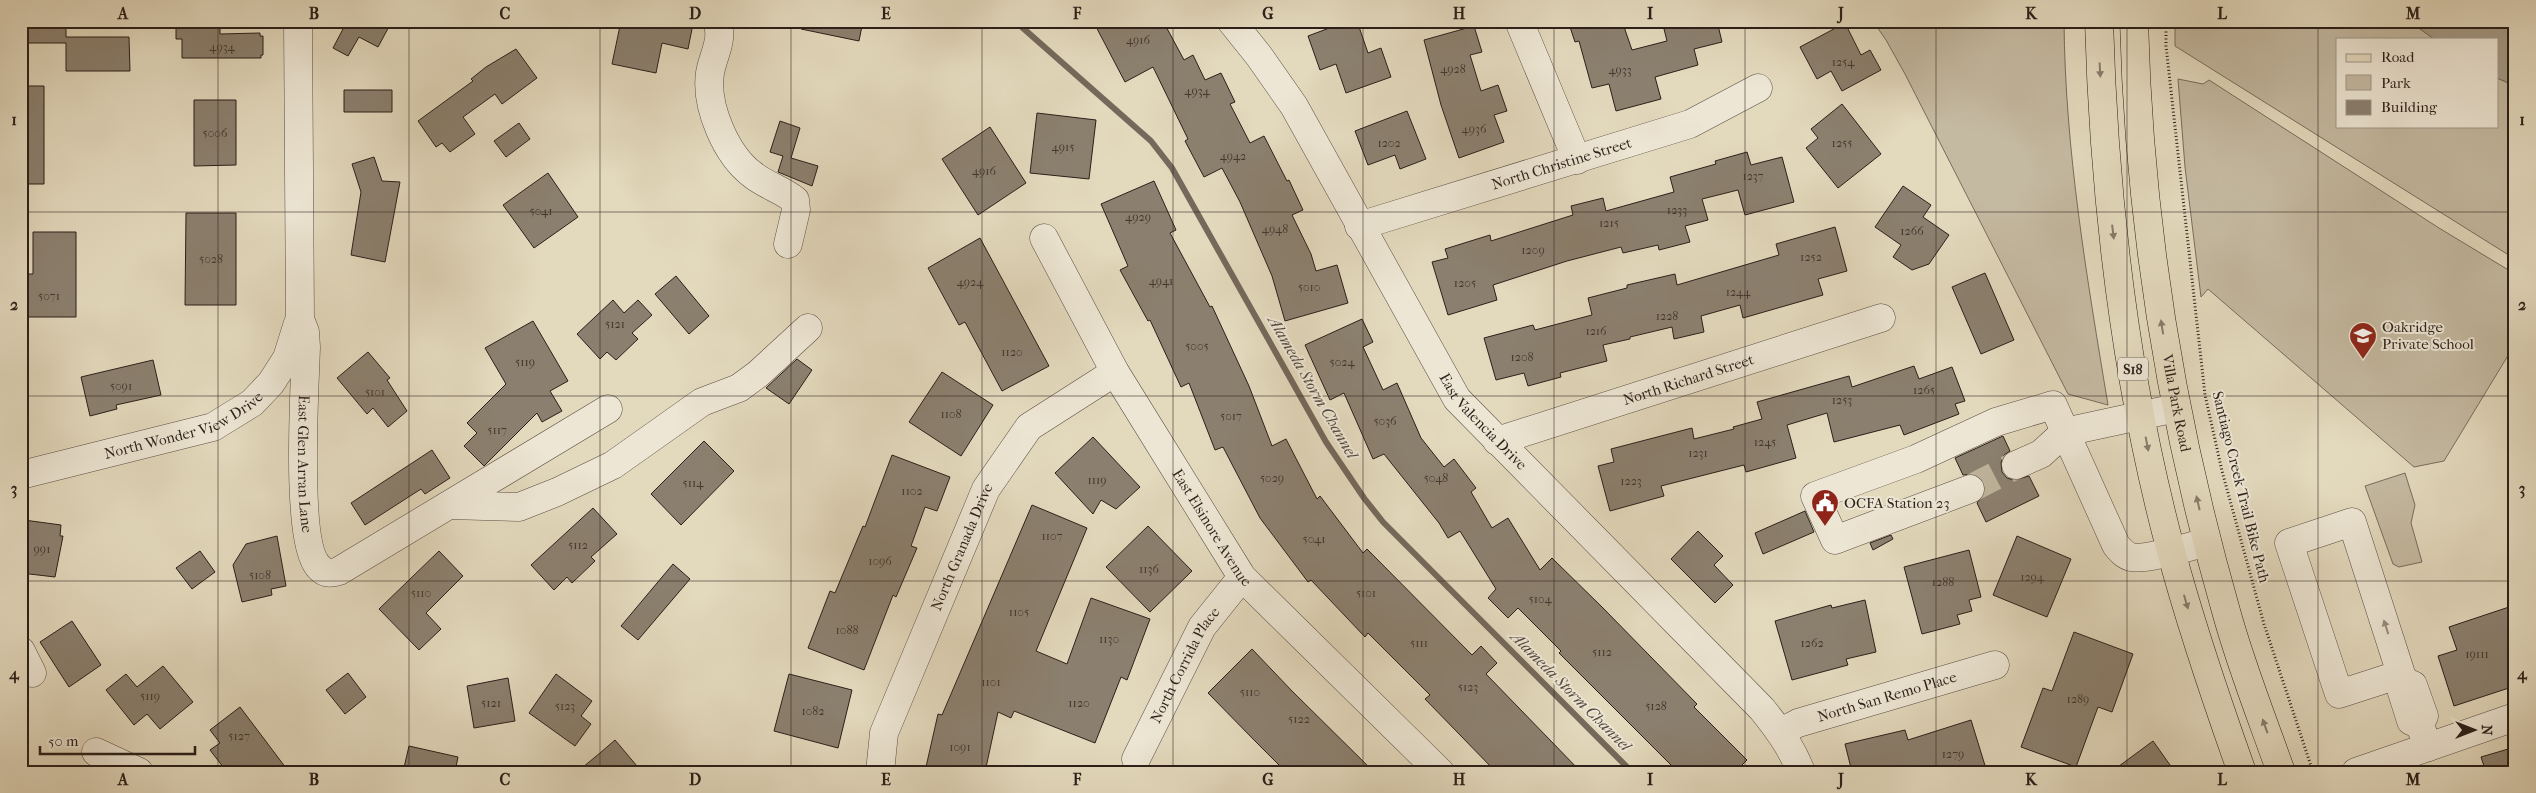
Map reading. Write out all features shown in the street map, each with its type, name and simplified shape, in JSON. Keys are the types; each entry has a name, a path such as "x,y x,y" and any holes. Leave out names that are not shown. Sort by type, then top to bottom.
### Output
{"main road":[{"name":"S18","path":"2099,21 2104,138 2112,227 2121,297 2142,416 2171,551 2192,624 2242,772"},
{"name":"Villa Park Road","path":"2134,21 2141,148 2149,232 2176,408 2207,542 2239,653 2281,772"}],"street":[{"name":"East Glen Arran Lane","path":"298,21 300,319 305,332 306,347 304,503 312,553 317,565 326,572 339,571 608,409"},
{"path":"717,21 720,29 717,54 710,72 709,103 736,160 754,176 781,189 795,200 796,210 788,244"},
{"name":"East Valencia Drive","path":"1231,21 1259,56 1294,106 1457,399 1497,442 1755,702 1780,732 1795,757 1801,772"},
{"path":"1520,21 1577,160"},
{"name":"North Christine Street","path":"1360,226 1690,124 1758,88"},
{"name":"East Elsinore Avenue","path":"1044,238 1115,372 1242,577 1440,772"},
{"name":"North Richard Street","path":"1497,442 1881,318"},
{"name":"North Wonder View Drive","path":"21,475 213,426 252,403 271,383 287,358 300,319"},
{"path":"449,505 519,507 565,488 613,464 702,402 739,388 758,374 808,328"},
{"name":"North Granada Drive","path":"880,772 884,733 986,489 1029,426 1115,372"},
{"path":"1970,489 1835,540 1815,496 1916,459 1996,422 2053,405 2121,552 2129,557 2141,558 2207,542"},
{"path":"2016,465 2041,454 2065,432 2176,408"},
{"path":"2403,677 2339,694 2289,543 2352,522 2403,677 2413,685 2424,716 2424,736"},
{"name":"North Corrida Place","path":"1136,759 1202,628 1242,577"},
{"name":"North San Remo Place","path":"1780,732 1798,723 1995,666"},
{"path":"2356,772 2424,736 2515,717"},
{"path":"96,752 139,772"}],"path":[{"name":"Santiago Creek Trail Bike Path","path":"2166,21 2166,46 2206,394 2222,471 2264,624 2313,772"}],"green space":[{"path":"1873,21 2064,21 2068,118 2078,214 2108,405 2068,394 1905,74"},
{"path":"2175,21 2409,21 2433,38 2336,38 2336,128 2498,128 2498,78 2515,86 2515,259 2175,46"},
{"path":"2178,79 2203,84 2209,80 2439,228 2515,274 2515,344 2444,461 2414,467 2208,289 2201,297 2185,167"},
{"path":"2405,473 2415,505 2411,523 2422,562 2399,567 2393,564 2365,486"}],"shaded area":[{"path":"2409,21 2515,21 2515,86 2498,78 2498,38 2433,38"}],"building":[{"path":"21,21 66,21 66,37 129,37 130,71 66,71 66,43 21,43"},
{"path":"181,21 220,21 220,34 260,33 260,36 263,36 263,55 261,55 261,58 182,58 182,39 176,39 176,23"},
{"path":"330,21 392,21 378,47 359,37 348,56 333,48 343,29"},
{"path":"621,21 679,21 693,24 688,49 662,43 656,73 612,64"},
{"path":"802,21 863,21 859,41 801,29"},
{"path":"1093,21 1145,21 1148,27 1163,21 1184,60 1193,55 1205,80 1221,73 1235,102 1230,104 1250,143 1264,136 1287,181 1289,180 1303,210 1292,215 1311,254 1316,271 1337,265 1348,303 1285,321 1272,276 1240,202 1222,168 1204,177 1185,141 1188,139 1153,67 1125,82"},
{"path":"1348,21 1357,21 1368,53 1381,48 1391,77 1346,93 1336,64 1320,70 1308,36"},
{"path":"1568,21 1622,21 1632,50 1667,41 1664,29 1678,25 1677,21 1717,21 1722,42 1694,49 1698,65 1655,77 1661,99 1616,111 1609,84 1592,88 1579,41 1575,42"},
{"path":"1845,23 1861,55 1870,50 1881,70 1842,91 1831,71 1817,79 1800,47"},
{"path":"1474,26 1482,52 1470,55 1481,91 1498,85 1507,111 1494,115 1504,142 1459,158 1441,105 1424,40"},
{"path":"516,49 537,78 502,104 495,94 463,117 475,134 450,152 442,143 436,147 418,121 473,81 471,79 486,67"},
{"path":"21,86 44,86 44,184 21,184"},
{"path":"344,90 392,90 392,112 344,112"},
{"path":"194,100 236,100 236,165 194,166"},
{"path":"1842,104 1881,154 1838,188 1806,148 1818,138 1811,129"},
{"path":"1407,111 1426,159 1400,169 1395,155 1368,165 1355,131"},
{"path":"1037,113 1096,120 1089,179 1030,173"},
{"path":"780,121 800,128 791,158 818,166 812,186 778,172 783,156 770,152"},
{"path":"519,123 530,139 506,157 494,141"},
{"path":"990,127 1026,183 978,215 942,159"},
{"path":"1747,152 1751,165 1782,157 1794,202 1745,215 1738,190 1702,199 1708,220 1685,226 1690,242 1659,250 1658,245 1623,253 1621,247 1567,261 1493,285 1497,300 1448,315 1432,262 1448,258 1445,249 1490,235 1491,241 1573,215 1571,206 1603,198 1606,211 1674,192 1670,177 1716,164 1715,161"},
{"path":"374,157 382,181 400,182 385,262 351,255 361,192 352,164"},
{"path":"548,173 578,217 534,248 503,205"},
{"path":"1154,181 1176,230 1170,233 1210,307 1212,306 1249,386 1272,446 1286,439 1317,499 1320,496 1363,553 1367,549 1472,655 1481,646 1497,663 1486,674 1581,772 1496,772 1425,699 1430,695 1368,633 1365,637 1311,580 1308,582 1260,518 1223,447 1215,450 1189,383 1181,387 1150,320 1148,321 1120,270 1128,266 1101,204"},
{"path":"1903,186 1931,205 1923,217 1949,235 1929,264 1912,270 1893,257 1901,245 1875,227"},
{"path":"186,213 236,213 236,305 185,305"},
{"path":"1835,227 1847,271 1818,279 1823,295 1743,318 1740,305 1701,316 1704,332 1674,339 1672,327 1603,345 1607,361 1560,373 1561,377 1528,386 1524,373 1496,380 1484,338 1533,325 1535,330 1592,315 1588,298 1627,288 1627,285 1675,274 1677,285 1779,255 1776,244"},
{"path":"33,232 76,232 76,317 21,317 21,274 33,274"},
{"path":"980,238 1049,366 1002,391 965,322 959,325 928,268"},
{"path":"1985,273 2014,340 1981,354 1952,287"},
{"path":"676,276 709,316 689,334 655,294"},
{"path":"613,300 624,313 638,300 652,315 632,333 638,339 616,360 607,352 600,359 577,334"},
{"path":"1362,319 1373,342 1363,347 1383,390 1397,383 1421,438 1444,467 1454,459 1476,488 1471,492 1492,528 1508,518 1540,570 1552,558 1603,608 1697,704 1694,707 1747,760 1735,772 1678,772 1559,653 1561,651 1518,608 1508,618 1488,598 1496,589 1460,531 1448,538 1439,523 1384,454 1373,459 1344,393 1330,400 1305,345"},
{"path":"533,321 568,381 550,391 562,411 542,422 537,413 484,466 464,446 477,433 467,423 506,384 485,348"},
{"path":"368,352 390,378 387,380 407,411 388,427 373,408 367,414 337,378"},
{"path":"797,359 812,370 789,404 766,388"},
{"path":"153,360 161,395 116,405 117,409 90,416 81,377"},
{"path":"1914,366 1919,379 1952,367 1965,401 1955,404 1959,414 1904,435 1900,425 1834,442 1827,413 1787,425 1796,458 1746,472 1744,465 1661,486 1664,496 1610,511 1598,466 1614,462 1611,449 1692,428 1694,439 1734,429 1733,427 1762,419 1757,402 1849,376 1852,387"},
{"path":"942,372 993,405 961,456 909,422"},
{"path":"2003,436 2010,451 2004,455 2001,463 2002,472 2007,478 2014,480 2029,476 2039,496 1986,522 1977,503 1985,492 1984,483 1980,477 1973,474 1963,475 1955,458"},
{"path":"1093,437 1140,487 1116,509 1101,500 1093,514 1055,473"},
{"path":"704,441 734,471 681,525 651,494"},
{"path":"432,450 450,478 425,494 421,489 365,525 351,503"},
{"path":"892,455 950,477 937,511 925,507 911,546 917,548 896,597 893,595 864,670 808,648 830,591 835,593 863,526 865,527"},
{"path":"1032,505 1087,528 1036,651 1067,664 1091,598 1150,619 1127,680 1121,677 1095,743 1014,711 1011,718 998,712 985,772 948,772 926,767 938,714 942,715"},
{"path":"593,508 617,534 591,557 595,561 572,583 567,577 554,590 531,565"},
{"path":"1805,511 1814,532 1763,554 1755,533"},
{"path":"24,520 61,525 60,536 63,536 55,577 21,573"},
{"path":"1148,526 1192,571 1150,612 1106,567"},
{"path":"1698,531 1723,556 1714,565 1733,585 1715,603 1671,559"},
{"path":"1891,535 1893,539 1873,550 1870,543"},
{"path":"277,536 286,586 271,589 272,595 242,602 233,565 246,544"},
{"path":"2017,536 2071,559 2047,617 1993,595"},
{"path":"1969,550 1981,597 1969,600 1972,611 1957,615 1960,624 1922,634 1904,567"},
{"path":"200,551 215,572 192,589 176,568"},
{"path":"439,551 463,576 426,613 441,629 419,650 379,609"},
{"path":"673,564 690,579 638,640 621,626"},
{"path":"1865,600 1876,652 1846,659 1848,665 1792,680 1775,621 1831,605 1832,608"},
{"path":"2515,605 2515,649 2508,651 2515,672 2515,686 2454,706 2438,656 2457,650 2449,627"},
{"path":"72,621 101,665 69,687 40,642"},
{"path":"2074,632 2133,654 2112,712 2098,707 2076,767 2021,747 2043,688 2052,691"},
{"path":"1252,649 1374,772 1286,772 1256,742 1208,693"},
{"path":"163,666 193,702 160,729 147,714 134,725 106,690 126,674 137,687"},
{"path":"348,673 366,697 345,714 326,690"},
{"path":"556,674 592,701 581,716 591,724 575,746 529,713"},
{"path":"789,674 852,690 838,748 774,731"},
{"path":"508,678 515,721 474,728 467,686"},
{"path":"240,707 289,772 227,772 210,750 220,743 210,730"},
{"path":"1971,720 1987,772 1852,772 1845,744 1905,730 1908,740"},
{"path":"615,740 642,772 577,772 600,753"},
{"path":"2153,741 2175,772 2111,772"},
{"path":"409,746 458,757 455,772 403,772"},
{"path":"2515,747 2515,772 2486,772 2481,757"}],"waterway":[{"name":"Alameda Storm Channel","path":"1015,21 1151,141 1172,168 1326,442 1364,498 1383,522 1632,772"}],"tunnel":[{"path":"1970,489 2016,465"}],"place":[{"name":"Oakridge Private School","path":"2363,360"},
{"name":"OCFA Station 23","path":"1825,527"}]}
